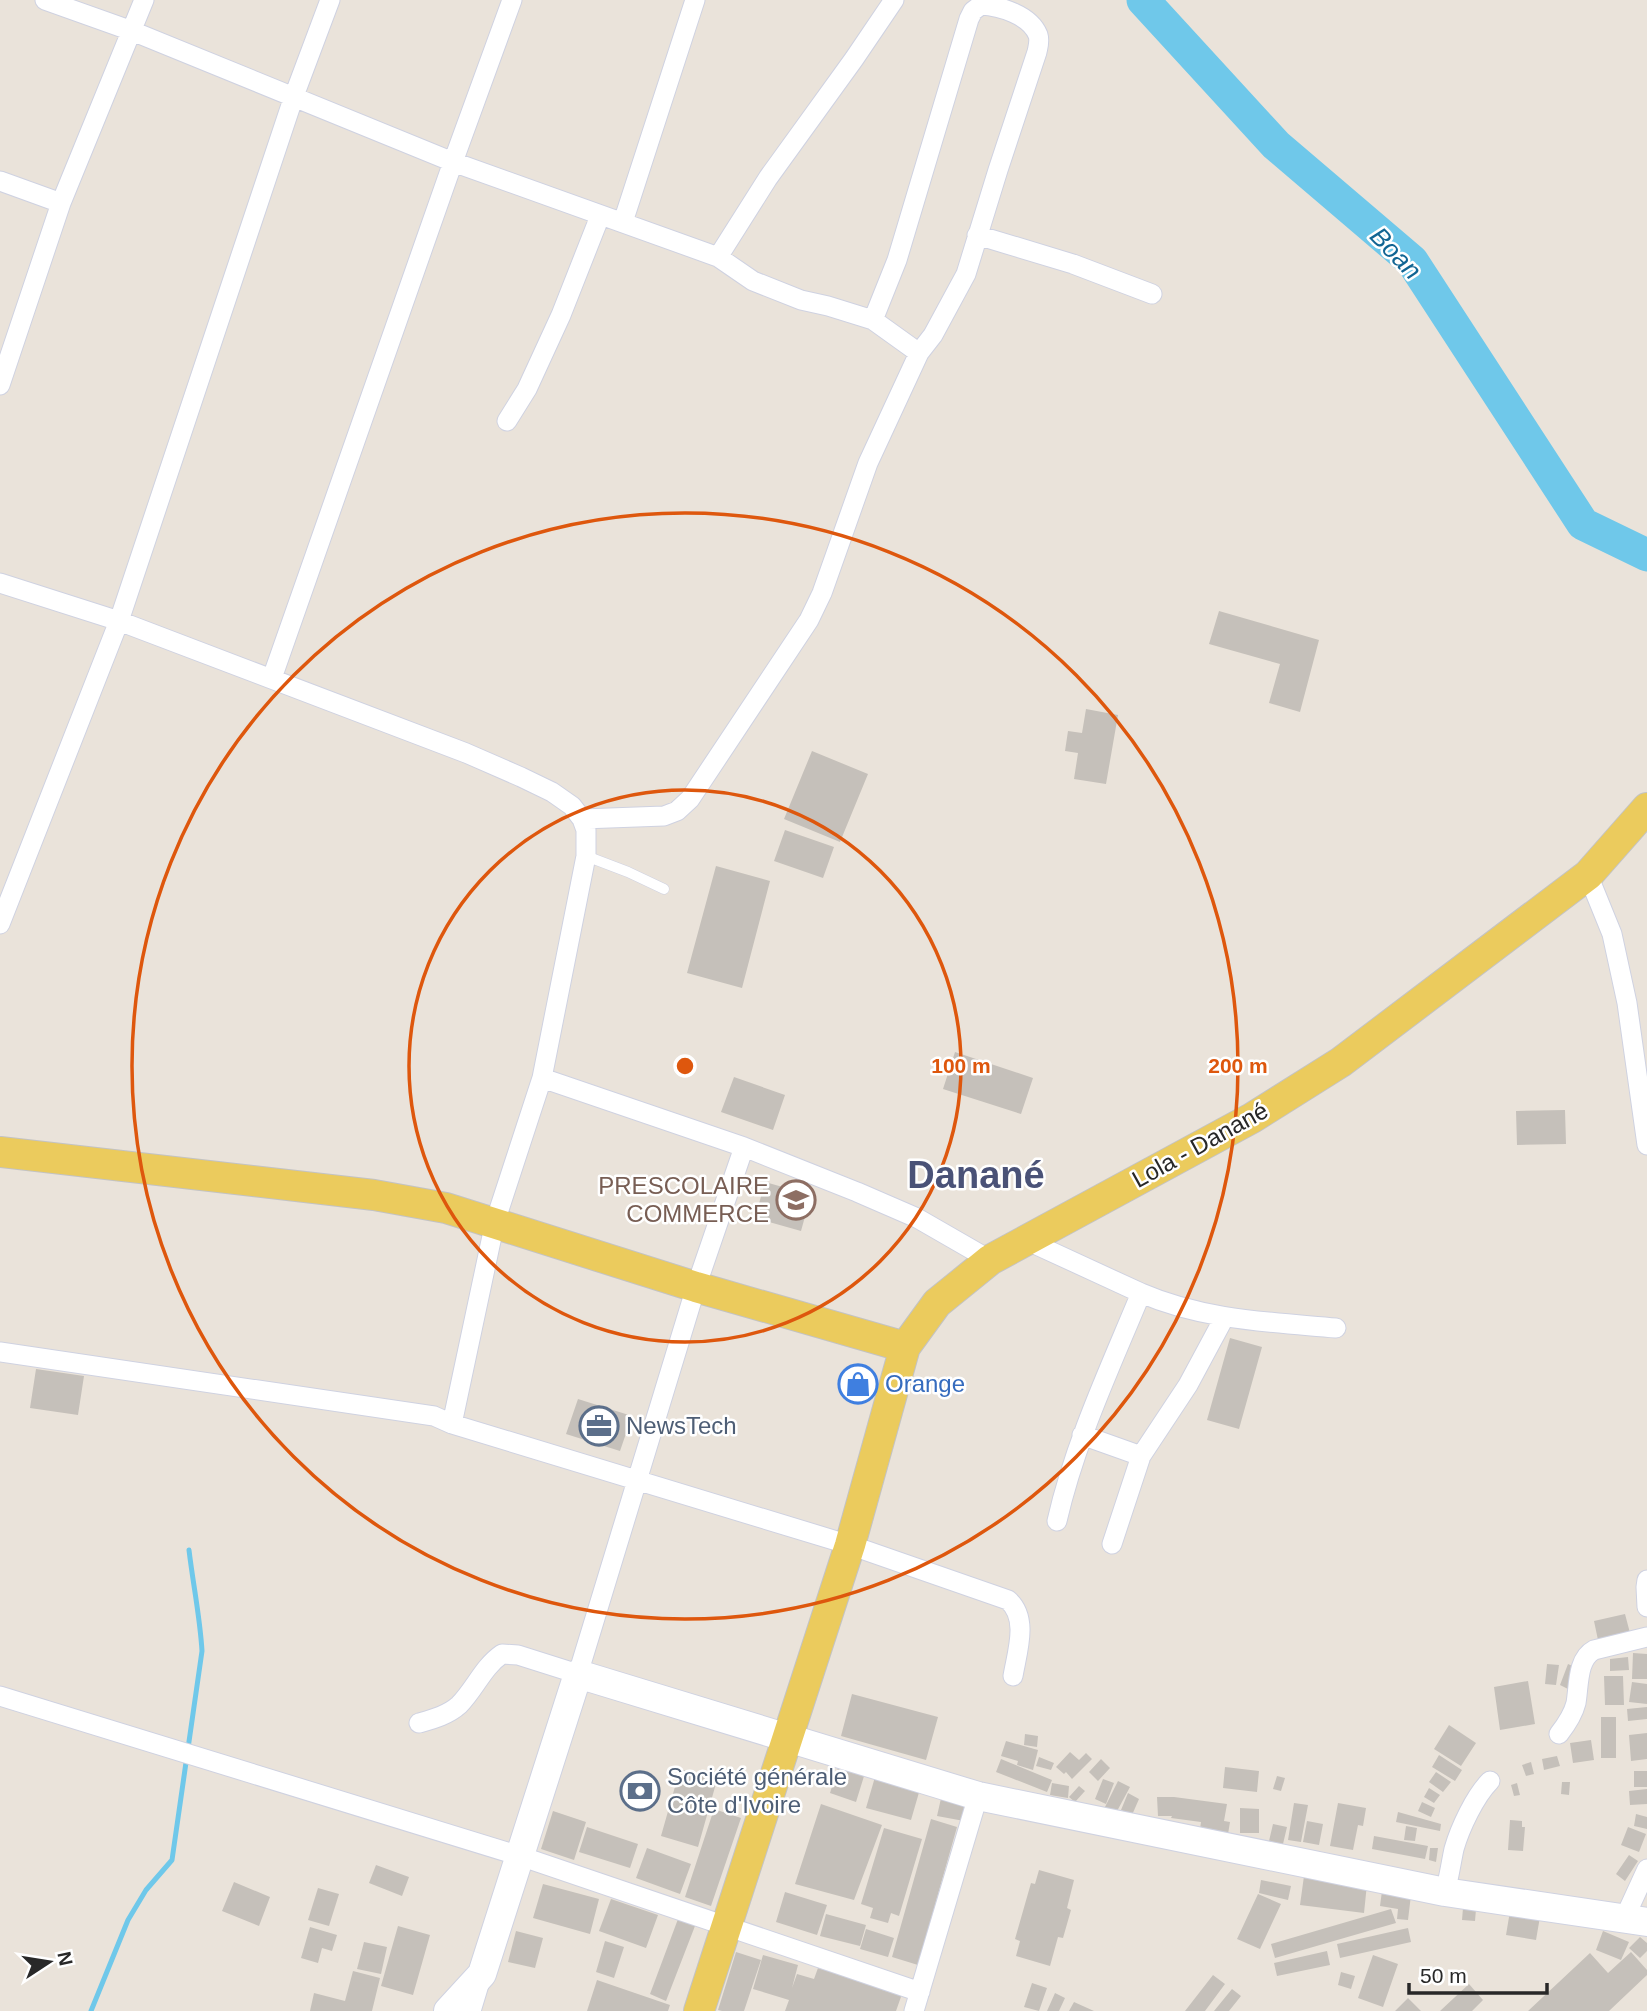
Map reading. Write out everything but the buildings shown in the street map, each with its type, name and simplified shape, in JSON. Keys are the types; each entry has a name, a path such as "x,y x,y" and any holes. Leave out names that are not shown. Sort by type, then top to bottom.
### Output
{"main road":[{"name":"Lola - Danané","path":"1625,832 1647,791"},
{"name":"Lola - Danané","path":"905,1347 937,1303 990,1260 1252,1118 1341,1062 1588,875 1647,808"},
{"path":"0,1152 374,1195 446,1209 905,1347 850,1545 699,2011"}],"street":[{"path":"45,0 132,31 453,162 718,257 753,281 801,300 873,320 919,353"},
{"path":"0,384 61,203 144,0"},
{"path":"0,924 118,621 294,96 330,0"},
{"path":"272,678 512,0"},
{"path":"624,222 695,0"},
{"path":"718,257 768,178 894,0"},
{"path":"582,819 664,816 677,811 690,799 810,620 868,463 919,353 933,335 966,274 1037,52 1038,36 1027,21 1004,8 981,5 969,19 897,260 873,320"},
{"path":"0,181 61,203"},
{"path":"507,421 527,388 561,315 600,216"},
{"path":"977,235 1073,264 1152,294"},
{"path":"0,583 118,621 466,753 562,799 572,806 582,819 586,831 586,856 542,1078 495,1222 452,1424"},
{"path":"1588,875 1615,946 1627,1003 1647,1145"},
{"path":"542,1078 744,1147 857,1192 917,1218 990,1260"},
{"path":"471,2011 578,1674 696,1286 744,1147"},
{"path":"1028,1241 1162,1302 1224,1318 1336,1328"},
{"path":"1057,1521 1082,1436 1142,1293"},
{"path":"1112,1544 1141,1456 1188,1385 1224,1318"},
{"path":"0,1352 434,1416 452,1424 850,1545 1008,1600 1018,1612 1020,1633 1013,1676"},
{"path":"1082,1436 1141,1456"},
{"path":"1647,1580 1647,1607"},
{"path":"1559,1734 1576,1706 1585,1656 1594,1650 1647,1637"},
{"path":"419,1723 441,1716 458,1706 491,1663 502,1654 517,1655 978,1796 1445,1892 1636,1919 1647,1870"},
{"path":"0,1696 520,1856 920,1992"},
{"path":"1445,1892 1460,1832 1474,1803 1490,1781"},
{"path":"914,2011 978,1796"},
{"path":"448,2011 482,1974"}],"lane":[{"path":"586,856 628,872 664,890"}],"waterway":[{"name":"Boan","path":"1143,0 1276,145 1412,261 1583,524 1647,555"},
{"path":"91,2011 128,1920 146,1890 172,1860 202,1651 189,1550"}],"place":[{"name":"PRESCOLAIRE COMMERCE","path":"796,1200"},
{"name":"Orange","path":"858,1384"},
{"name":"NewsTech","path":"599,1426"},
{"name":"Société générale Côte d'Ivoire","path":"640,1791"}],"district":[{"name":"Danané","path":"976,1175"}]}
